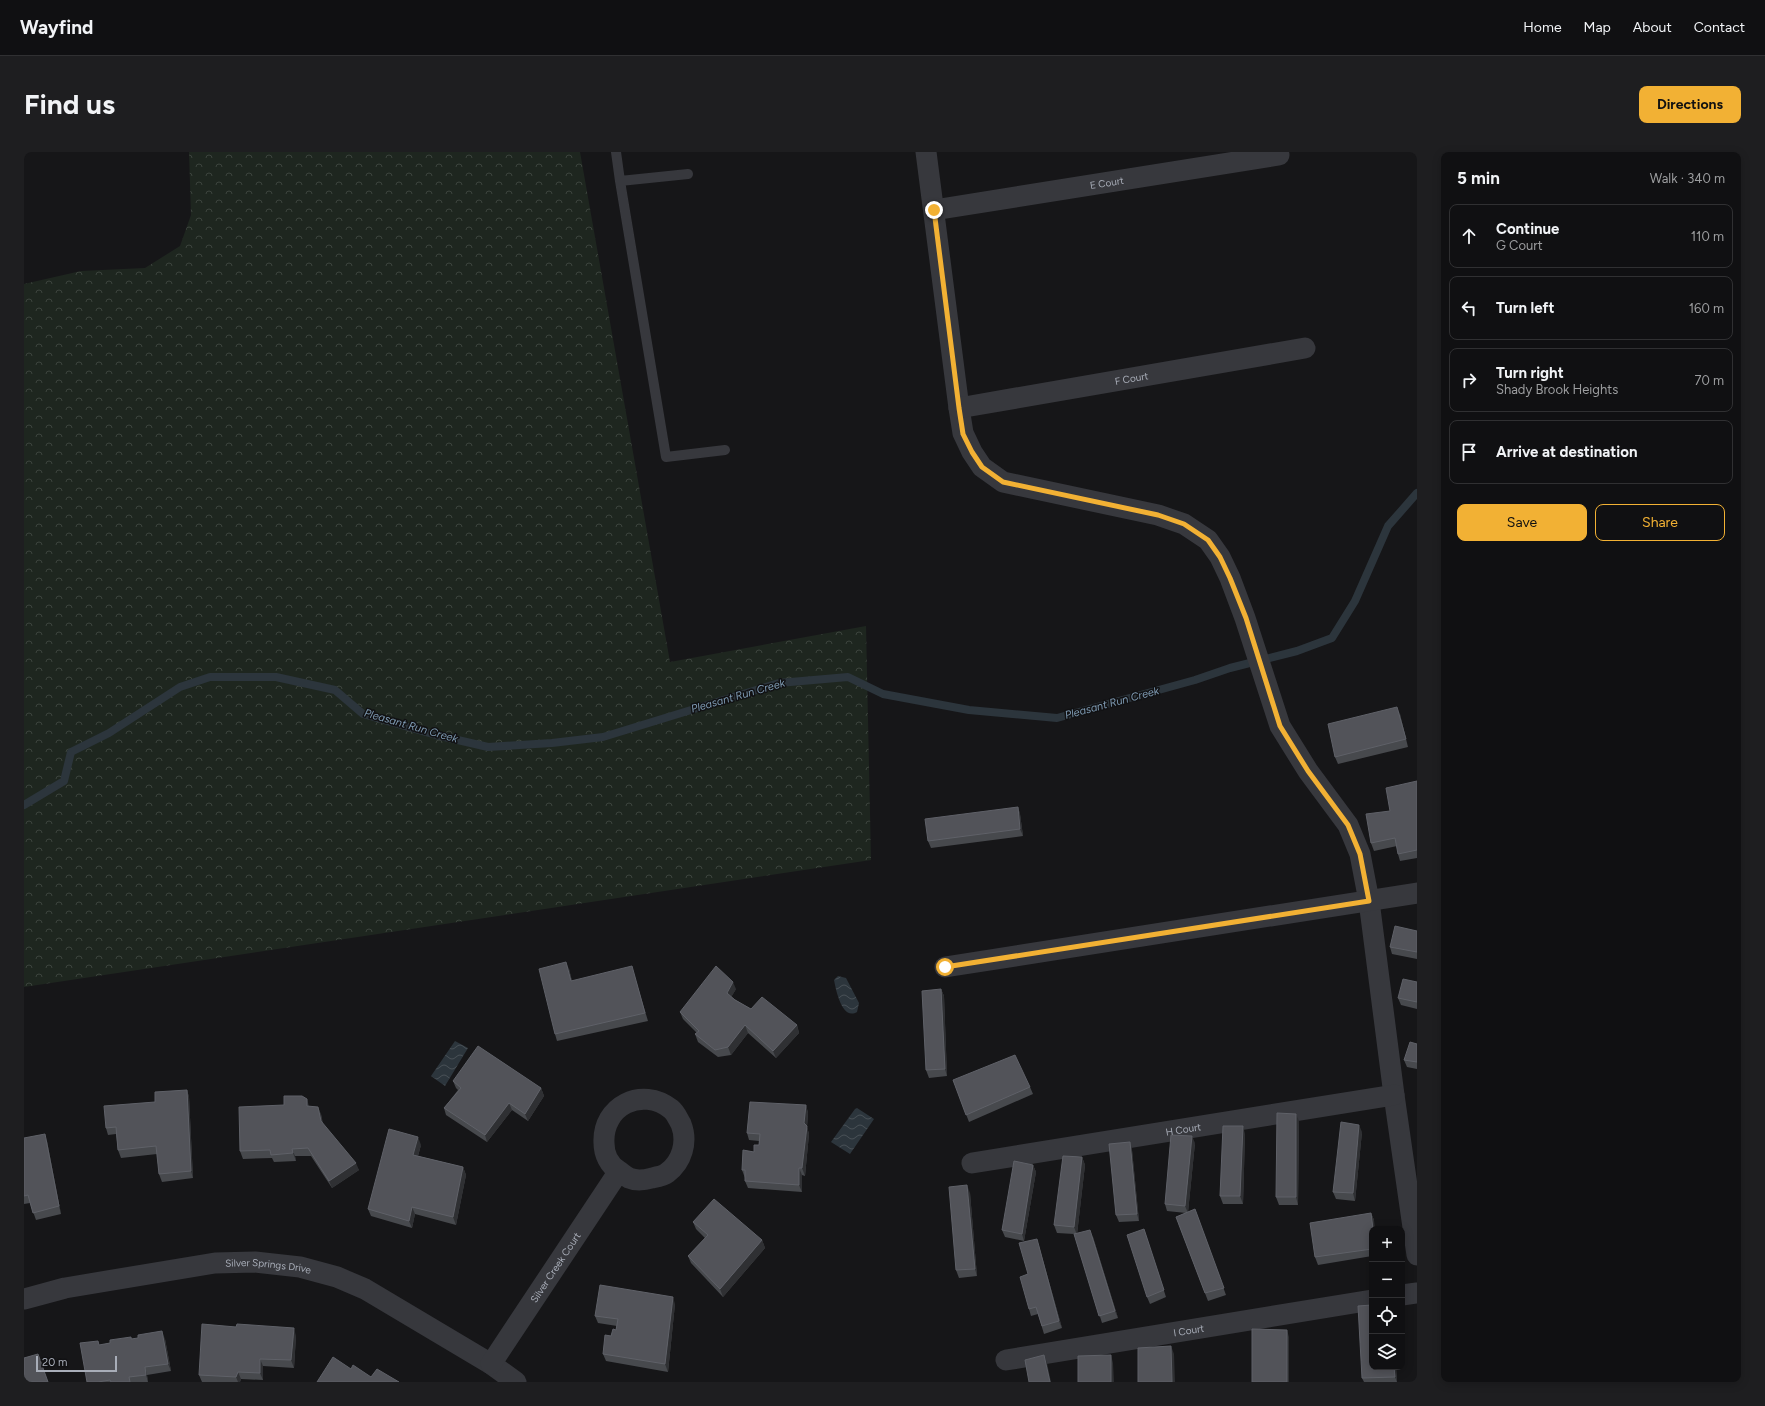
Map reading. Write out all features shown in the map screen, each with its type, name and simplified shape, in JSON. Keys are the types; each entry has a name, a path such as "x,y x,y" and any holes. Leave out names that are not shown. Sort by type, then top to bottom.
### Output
{"street":[{"path":"926,152 959,408 963,434 972,452 982,467 1003,482 1158,515 1184,524 1208,540 1220,557 1246,618 1280,726 1308,771 1348,825 1360,854 1369,901 1394,1095 1417,1255"},
{"name":"E Court","path":"934,210 1279,155"},
{"name":"F Court","path":"959,408 1305,348"},
{"path":"945,967 1417,893"},
{"name":"H Court","path":"972,1163 1394,1095"},
{"name":"Silver Creek Court","path":"491,1364 619,1171"},
{"name":"Silver Springs Drive","path":"24,1299 65,1288 214,1264 254,1262 300,1267 337,1277 365,1289 491,1364 516,1382"},
{"path":"1405,1295 1417,1293"},
{"name":"I Court","path":"1006,1360 1369,1300"}],"lane":[{"path":"616,152 666,457 725,450"},
{"path":"620,180 688,174"}],"green space":[{"path":"189,152 580,152 670,662 866,626 871,860 24,987 24,284 81,271 145,268 180,246 191,215"}],"water":[{"path":"838,976 846,978 859,1003 857,1012 852,1014 847,1012 841,1003 834,980"},
{"path":"455,1041 468,1048 445,1086 431,1076"},
{"path":"857,1108 874,1119 850,1154 831,1142"}],"building":[{"path":"1397,707 1406,739 1335,757 1328,724"},
{"path":"1417,781 1417,850 1398,854 1395,838 1371,843 1366,814 1390,811 1386,788"},
{"path":"1018,807 1020,829 928,841 925,819"},
{"path":"1395,926 1417,931 1417,952 1390,947"},
{"path":"566,962 571,981 632,966 645,1013 555,1034 539,969"},
{"path":"716,966 733,982 727,993 735,1000 751,1009 762,997 797,1025 773,1051 745,1025 728,1047 715,1050 695,1034 699,1031 680,1012"},
{"path":"1403,979 1417,982 1417,1002 1398,998"},
{"path":"941,989 945,1069 926,1070 922,991"},
{"path":"1410,1042 1417,1044 1417,1062 1404,1060"},
{"path":"478,1046 541,1088 525,1114 509,1103 485,1135 444,1108 461,1088 453,1081"},
{"path":"1015,1055 1030,1087 966,1115 953,1080"},
{"path":"187,1090 191,1171 159,1174 156,1146 118,1150 116,1127 106,1128 104,1106 155,1102 155,1092"},
{"path":"284,1096 302,1096 307,1099 307,1106 318,1107 321,1121 356,1163 329,1181 308,1148 292,1149 293,1153 271,1155 270,1150 240,1151 239,1107 284,1105"},
{"path":"750,1102 806,1105 804,1123 807,1126 802,1168 799,1168 799,1185 745,1181 745,1170 742,1170 743,1150 754,1152 754,1145 759,1145 760,1134 747,1133"},
{"path":"1277,1113 1296,1114 1296,1197 1276,1197"},
{"path":"1341,1122 1359,1125 1353,1193 1333,1192"},
{"path":"1223,1126 1243,1126 1240,1196 1220,1196"},
{"path":"389,1129 418,1137 413,1155 463,1167 453,1217 412,1207 409,1221 368,1209"},
{"path":"45,1134 59,1206 33,1213 28,1195 24,1196 24,1138"},
{"path":"1171,1135 1192,1136 1185,1206 1165,1204"},
{"path":"1130,1142 1137,1214 1116,1215 1109,1144"},
{"path":"1063,1156 1082,1157 1074,1227 1054,1225"},
{"path":"1014,1161 1033,1165 1022,1234 1002,1230"},
{"path":"967,1185 975,1269 956,1270 949,1187"},
{"path":"714,1199 762,1240 720,1289 688,1256 708,1235 693,1222"},
{"path":"1195,1209 1224,1288 1205,1293 1176,1217"},
{"path":"1371,1213 1373,1226 1369,1226 1369,1249 1315,1257 1310,1223"},
{"path":"1144,1229 1164,1290 1147,1297 1127,1235"},
{"path":"1090,1230 1115,1311 1099,1316 1074,1234"},
{"path":"1037,1239 1059,1321 1042,1326 1036,1307 1029,1309 1020,1277 1028,1274 1019,1243"},
{"path":"600,1285 673,1297 665,1364 603,1354 605,1335 611,1336 613,1329 616,1330 618,1319 595,1316"},
{"path":"1369,1305 1369,1370 1394,1370 1395,1377 1362,1378 1358,1306"},
{"path":"202,1324 236,1327 237,1324 294,1328 291,1360 260,1359 260,1373 238,1372 236,1377 199,1375"},
{"path":"1252,1329 1287,1330 1287,1382 1252,1382"},
{"path":"162,1331 168,1364 145,1367 146,1375 129,1377 130,1382 111,1382 110,1380 87,1382 80,1343 98,1341 99,1345 110,1343 110,1340 131,1337 131,1339 138,1338 138,1335"},
{"path":"1171,1346 1172,1382 1138,1382 1138,1348"},
{"path":"38,1354 48,1382 24,1382 24,1358"},
{"path":"1044,1355 1050,1382 1029,1382 1025,1360"},
{"path":"1111,1355 1111,1382 1078,1382 1078,1356"},
{"path":"333,1357 351,1369 353,1365 371,1377 377,1369 399,1382 317,1382"}],"waterway":[{"name":"Pleasant Run Creek","path":"24,805 64,781 71,752 109,733 180,687 210,677 276,677 335,690 363,714 436,735 488,747 552,743 603,737 779,683 848,677 883,694 969,710 1057,718 1195,680 1230,668 1297,651 1332,638 1355,601 1388,526 1417,493"}],"route":[{"path":"934,210 963,434 972,452 982,467 1003,482 1030,489 1158,515 1184,524 1208,540 1220,557 1246,618 1280,726 1308,771 1348,825 1360,854 1369,901 945,967"}]}
